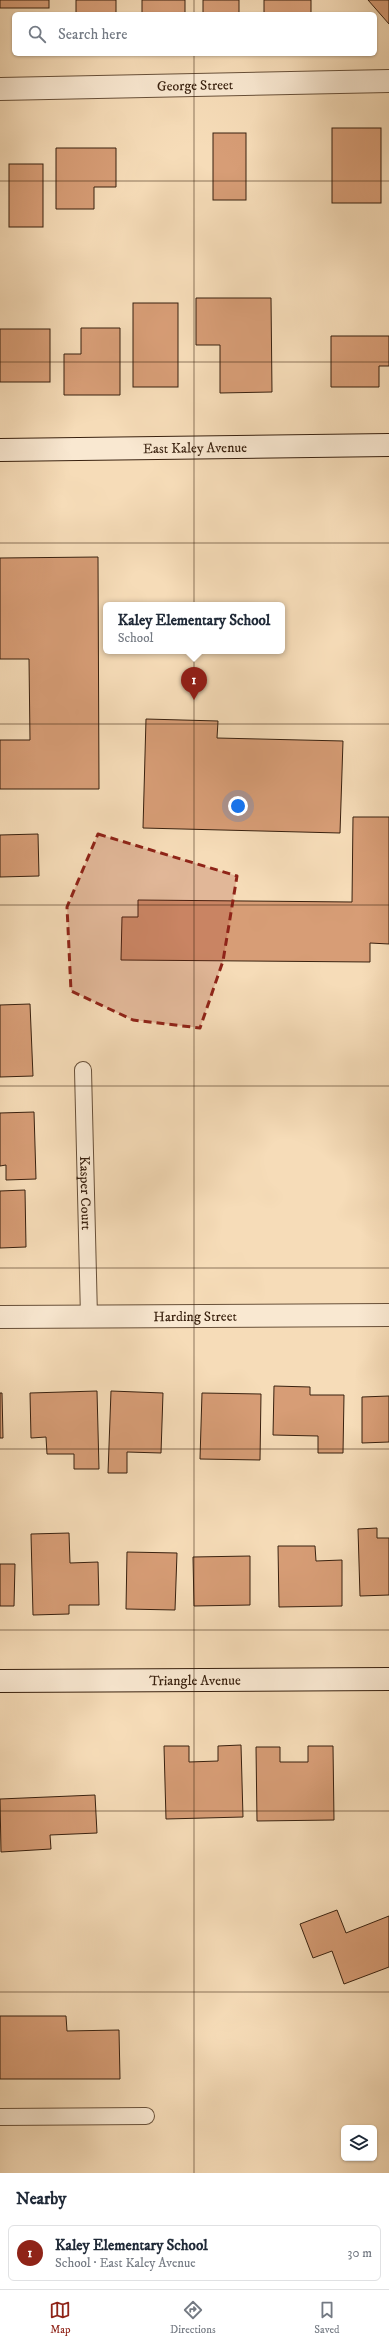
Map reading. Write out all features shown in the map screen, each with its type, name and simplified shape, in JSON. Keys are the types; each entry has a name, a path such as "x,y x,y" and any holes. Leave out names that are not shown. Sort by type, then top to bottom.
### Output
{"street":[{"name":"George Street","path":"0,89 389,81"},
{"name":"East Kaley Avenue","path":"0,450 389,445"},
{"name":"Harding Street","path":"0,1317 389,1316"},
{"name":"Triangle Avenue","path":"0,1681 389,1679"}],"lane":[{"name":"Kasper Court","path":"83,1070 89,1317"},
{"path":"0,2117 146,2116"}],"highlighted area":[{"path":"98,834 237,876 223,961 200,1028 133,1020 71,991 67,907"}],"building":[{"path":"0,0 49,0 49,8 0,8"},
{"path":"76,0 116,0 116,12 76,12"},
{"path":"142,0 185,0 185,12 142,12"},
{"path":"203,0 239,0 239,12 203,12"},
{"path":"264,0 311,0 311,12 264,12"},
{"path":"368,0 389,0 389,24"},
{"path":"332,128 381,128 381,203 332,203"},
{"path":"213,133 246,133 246,200 213,200"},
{"path":"56,148 116,148 116,187 94,187 94,209 56,209"},
{"path":"9,164 43,164 43,227 9,227"},
{"path":"196,298 271,298 272,392 220,393 220,345 196,345"},
{"path":"133,303 178,303 178,387 133,387"},
{"path":"81,328 120,328 120,395 64,395 64,354 81,354"},
{"path":"0,329 50,329 50,382 0,382"},
{"path":"331,336 389,336 389,366 379,366 379,387 331,387"},
{"path":"98,557 99,789 0,789 0,740 30,740 29,659 0,659 0,558"},
{"path":"146,719 218,721 217,738 343,741 340,833 143,828"},
{"path":"353,817 389,817 389,944 370,943 370,962 121,960 122,917 138,917 138,900 352,902"},
{"path":"38,834 39,876 0,877 0,835"},
{"path":"30,1004 33,1076 0,1077 0,1005"},
{"path":"34,1112 36,1179 6,1180 6,1165 0,1166 0,1113"},
{"path":"25,1190 26,1247 0,1248 0,1191"},
{"path":"274,1386 310,1387 310,1395 344,1395 343,1453 318,1453 318,1436 273,1435"},
{"path":"97,1391 99,1469 74,1469 74,1454 47,1454 46,1437 31,1438 30,1393"},
{"path":"111,1391 163,1393 161,1453 127,1452 127,1473 108,1473"},
{"path":"0,1393 2,1393 3,1438 0,1438"},
{"path":"202,1393 261,1394 260,1460 200,1459"},
{"path":"389,1396 389,1442 362,1443 362,1397"},
{"path":"377,1528 377,1538 389,1538 389,1595 360,1596 358,1529"},
{"path":"69,1533 70,1563 98,1562 99,1605 69,1605 69,1614 33,1615 31,1534"},
{"path":"278,1546 315,1546 316,1561 342,1560 342,1606 279,1607"},
{"path":"127,1552 177,1553 175,1610 126,1609"},
{"path":"250,1556 250,1605 194,1606 193,1557"},
{"path":"0,1564 15,1564 14,1606 0,1606"},
{"path":"241,1745 243,1817 166,1819 164,1746 189,1746 189,1762 218,1761 218,1746"},
{"path":"308,1746 333,1746 334,1820 257,1821 256,1747 280,1747 280,1762 308,1762"},
{"path":"95,1795 97,1833 50,1835 51,1849 1,1852 0,1799"},
{"path":"337,1910 346,1933 389,1916 389,1967 344,1984 332,1951 313,1958 300,1924"},
{"path":"0,2016 66,2016 67,2031 119,2030 120,2079 0,2079"}],"place":[{"name":"Kaley Elementary School","path":"194,700"}]}
